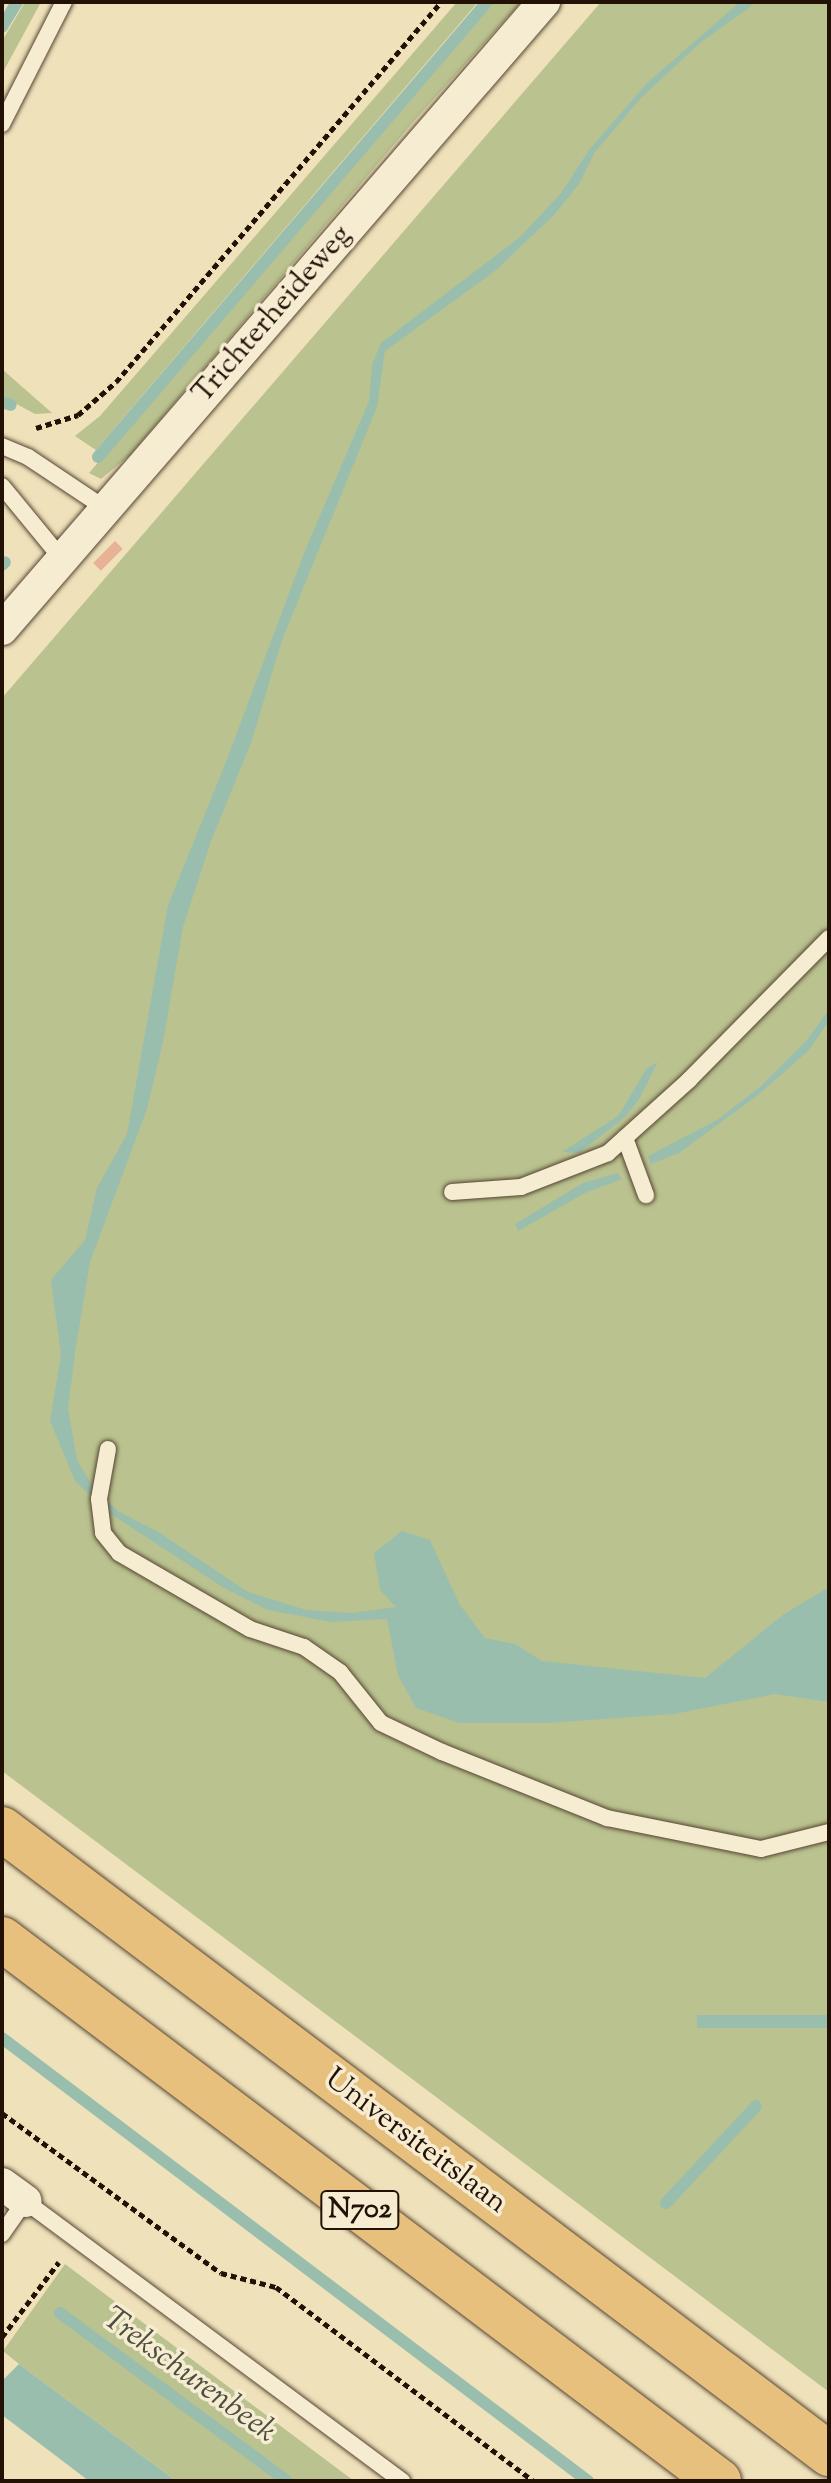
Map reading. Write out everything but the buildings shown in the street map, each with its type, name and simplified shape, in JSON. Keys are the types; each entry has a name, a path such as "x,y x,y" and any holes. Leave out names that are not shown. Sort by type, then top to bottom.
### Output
{"highway":[{"name":"Universiteitslaan","path":"2,1829 829,2454"},
{"name":"N702","path":"2,1939 719,2481"}],"street":[{"name":"Trichterheideweg","path":"2,629 544,2"}],"lane":[{"path":"2,124 64,2"},
{"path":"2,446 28,457 106,509"},
{"path":"2,486 62,559"},
{"path":"452,1192 521,1187 608,1153 689,1080 829,938"},
{"path":"625,1138 646,1195"},
{"path":"108,1449 99,1499 103,1533 119,1553 250,1629 304,1647 340,1672 381,1723 442,1752 607,1818 761,1849 829,1832"},
{"path":"2,2234 13,2192 402,2481"}],"path":[{"path":"33,429 78,415 116,382 441,2"},
{"path":"2,2113 221,2273 276,2287 533,2481"},
{"path":"2,2337 64,2255"}],"green space":[{"path":"25,2 41,2 2,74 2,41"},
{"path":"457,2 478,2 96,450 75,436 100,416"},
{"path":"493,2 521,2 415,120 130,455 101,479 89,473"},
{"path":"601,2 829,2 829,2392 2,1771 2,698"},
{"path":"2,369 52,413 35,414 2,396"},
{"path":"65,2264 354,2481 176,2481 19,2364 3,2351"}],"shaded area":[{"path":"740,2 757,2 700,43 641,98 595,152 579,184 554,215 495,271 385,351 377,407 282,640 251,743 211,841 183,927 163,1042 147,1109 90,1262 76,1346 68,1408 77,1460 93,1487 118,1511 160,1533 248,1592 306,1610 352,1613 396,1607 380,1590 374,1553 402,1531 430,1540 460,1605 485,1638 515,1644 542,1661 705,1678 784,1614 829,1587 829,1702 775,1694 674,1714 548,1723 459,1723 416,1708 398,1675 387,1619 331,1622 268,1610 224,1588 108,1512 75,1481 50,1421 61,1355 51,1280 85,1240 97,1188 127,1134 168,905 226,762 306,548 369,401 372,365 381,343 520,237 561,193 589,150 646,84"},
{"path":"829,1009 829,1021 808,1051 758,1095 679,1153 651,1164 648,1156 717,1120 761,1086 808,1039"},
{"path":"658,1062 638,1101 625,1117 579,1153 562,1152 618,1116 647,1068"},
{"path":"618,1173 622,1179 585,1193 518,1231 515,1224 583,1183"},
{"path":"697,2015 829,2015 829,2028 697,2028"},
{"path":"19,2364 176,2481 89,2481 2,2415 2,2381"}],"waterway":[{"path":"2,27 17,2"},
{"path":"98,457 487,2"},
{"path":"2,402 11,405"},
{"path":"2,565 5,562"},
{"path":"2,2038 588,2481"},
{"name":"Trekschurenbeek","path":"666,2203 756,2106"},
{"name":"Trekschurenbeek","path":"60,2313 287,2481"}]}
